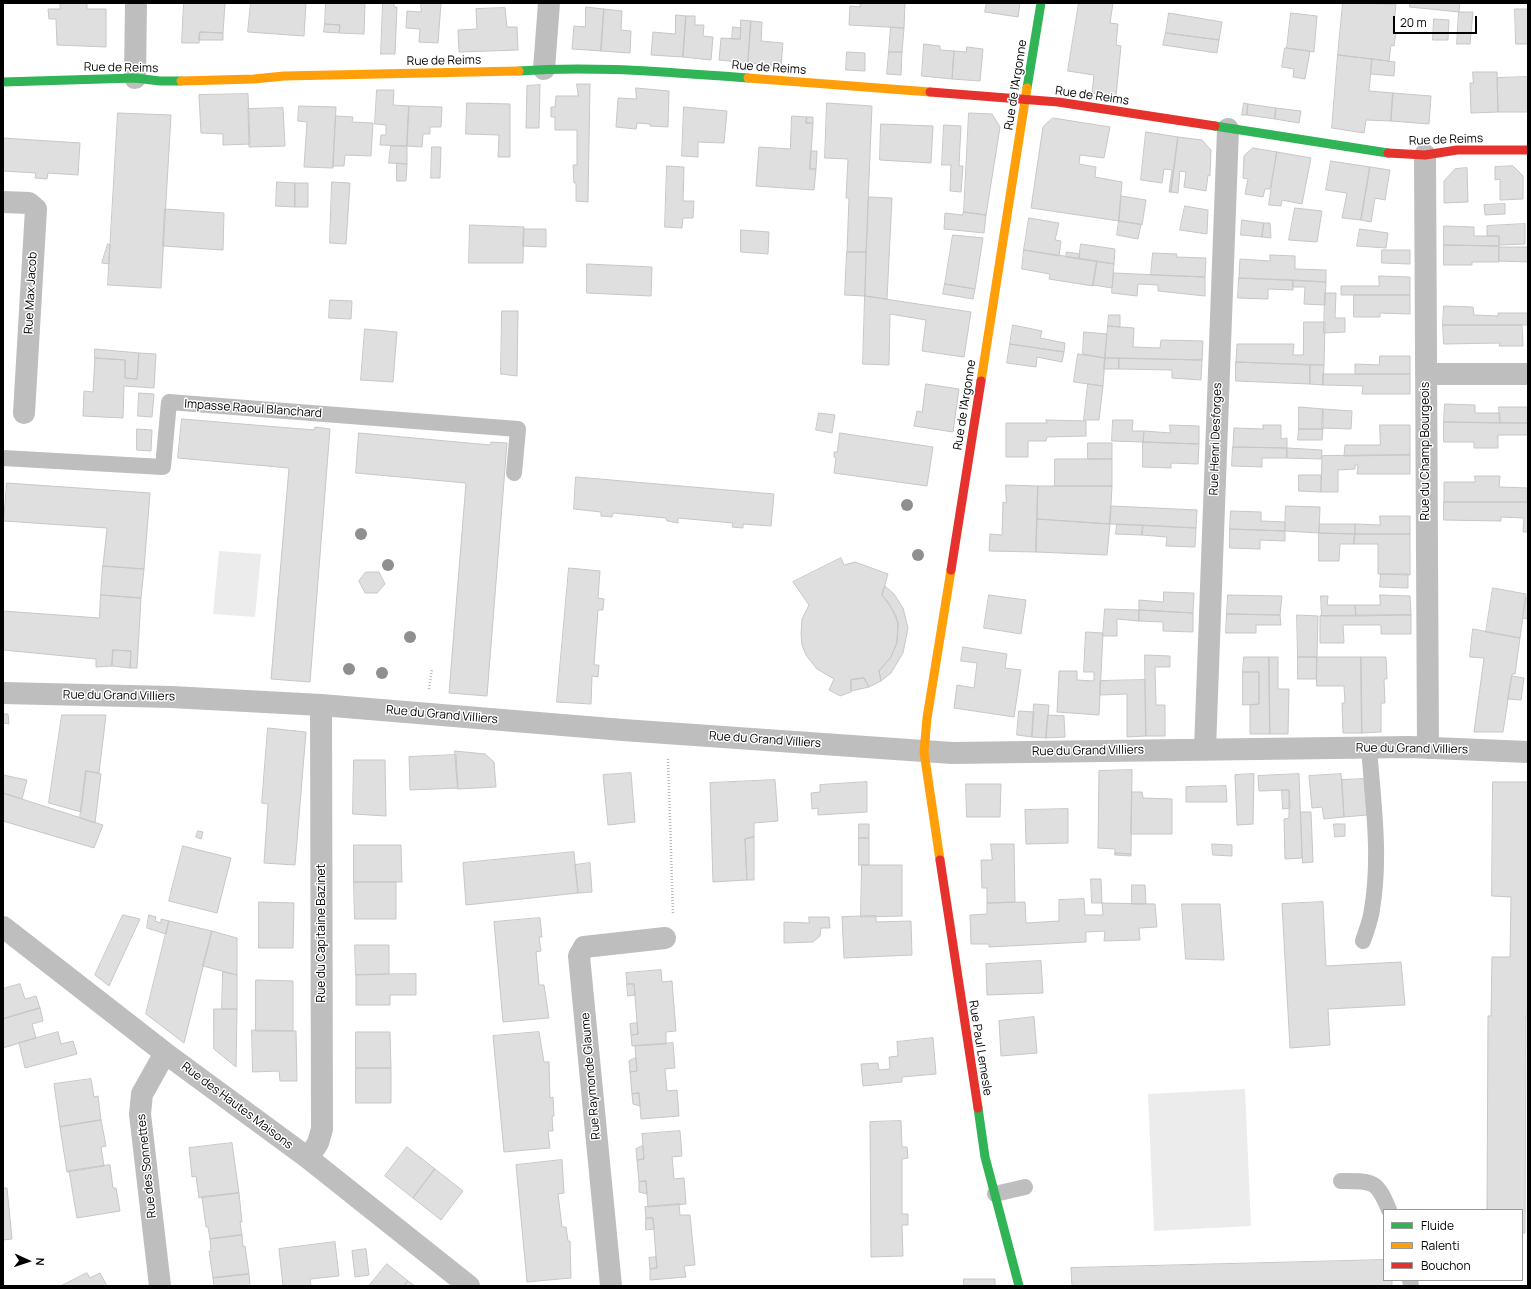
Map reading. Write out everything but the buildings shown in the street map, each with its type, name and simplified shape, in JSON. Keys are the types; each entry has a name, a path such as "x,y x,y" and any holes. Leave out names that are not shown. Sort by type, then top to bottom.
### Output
{"street":[{"path":"134,78 136,3"},
{"path":"544,69 549,3"},
{"name":"Rue de l'Argonne","path":"932,810 924,752 928,710 1041,3"},
{"name":"Rue de Reims","path":"3,82 134,78 160,81 254,79 284,76 508,72 544,69 650,71 1064,103 1380,152 1426,155 1457,150 1528,150"},
{"name":"Rue Henri Desforges","path":"1205,750 1228,129"},
{"name":"Rue du Champ Bourgeois","path":"1426,155 1428,748"},
{"name":"Rue Max Jacob","path":"3,202 29,203 36,209 24,413"},
{"path":"1426,374 1528,374"},
{"name":"Rue du Grand Villiers","path":"3,694 172,696 321,705 924,752 958,753 1428,748 1528,752"},
{"name":"Rue du Capitaine Bazinet","path":"308,1158 318,1144 322,1129 321,705"},
{"name":"Rue Paul Lemesle","path":"932,810 985,1157 1019,1286"},
{"name":"Rue des Hautes Maisons","path":"3,927 166,1053 308,1158 469,1286"},
{"name":"Rue Raymonde Glaume","path":"611,1286 579,956 584,947 665,938"},
{"name":"Rue des Sonnettes","path":"160,1286 140,1114 142,1094 166,1053"}],"lane":[{"name":"Impasse Raoul Blanchard","path":"3,458 163,467 169,402 518,429 514,473"},
{"path":"1363,941 1372,910 1376,875 1377,844 1369,748"},
{"path":"1341,1181 1373,1184 1381,1191 1389,1209"},
{"path":"995,1194 1024,1187"}],"path":[{"path":"427,694 432,669"},
{"path":"665,938 673,931 667,733"}],"shaded area":[{"path":"219,551 261,554 255,617 213,614"},
{"path":"1245,1089 1251,1226 1154,1231 1148,1094"}],"traffic: fast":[{"path":"1027,88 1041,3"},
{"path":"519,71 548,69 605,69 748,78"},
{"path":"3,82 135,78 160,81 181,81"},
{"path":"1215,126 1388,153"},
{"path":"978,1108 985,1157 1019,1286"}],"traffic: slow":[{"path":"181,81 254,79 284,76 519,71"},
{"path":"748,78 930,92"},
{"path":"981,381 1027,88"},
{"path":"940,860 924,752 927,718 951,570"}],"traffic: jam":[{"path":"930,92 1058,102 1215,126"},
{"path":"1388,153 1425,155 1457,150 1528,150"},
{"path":"951,570 981,381"},
{"path":"940,860 978,1108"}]}
